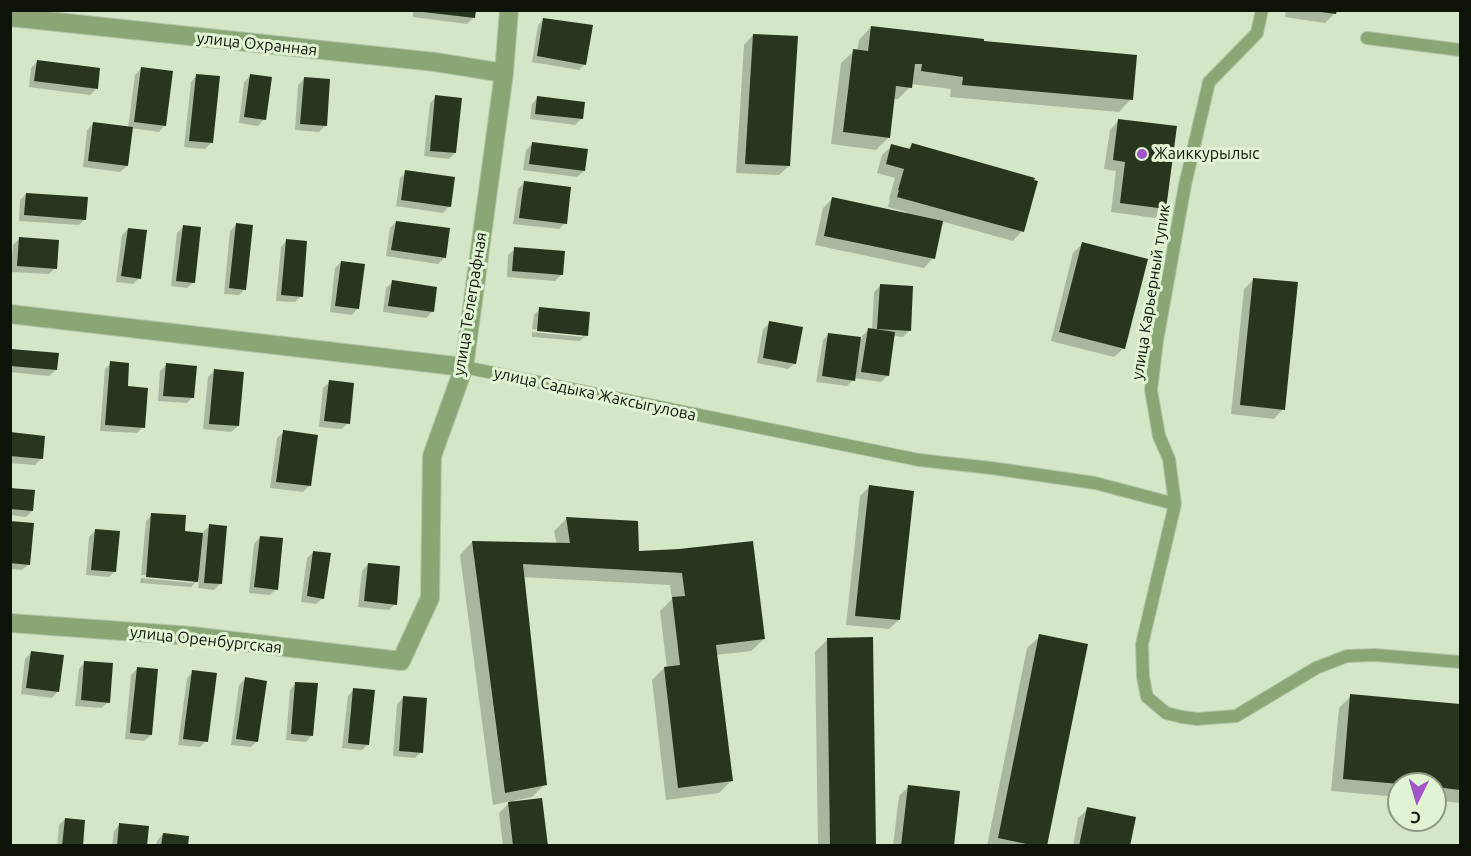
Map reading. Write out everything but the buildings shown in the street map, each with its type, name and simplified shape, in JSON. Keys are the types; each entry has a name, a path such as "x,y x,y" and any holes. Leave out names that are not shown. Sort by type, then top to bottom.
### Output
{"street":[{"name":"улица Телеграфная","path":"401,661 430,598 432,456 464,367 504,73 509,10"},
{"name":"улица Охранная","path":"10,17 435,62 504,73"},
{"name":"улица Садыка Жаксыгулова","path":"10,314 464,367"},
{"name":"улица Оренбургская","path":"10,623 192,636 401,661"}],"lane":[{"name":"улица Карьерный тупик","path":"1262,10 1257,33 1209,82 1185,185 1157,341 1151,390 1159,435 1169,459 1175,504 1142,645 1143,677 1147,697 1166,713 1182,717 1197,719 1236,716 1316,668 1347,656 1375,655 1461,662"},
{"path":"1367,38 1461,50"},
{"name":"улица Садыка Жаксыгулова","path":"464,367 919,460 1095,483 1175,504"}],"place":[{"name":"Жаиккурылыс","path":"1142,154"}]}
